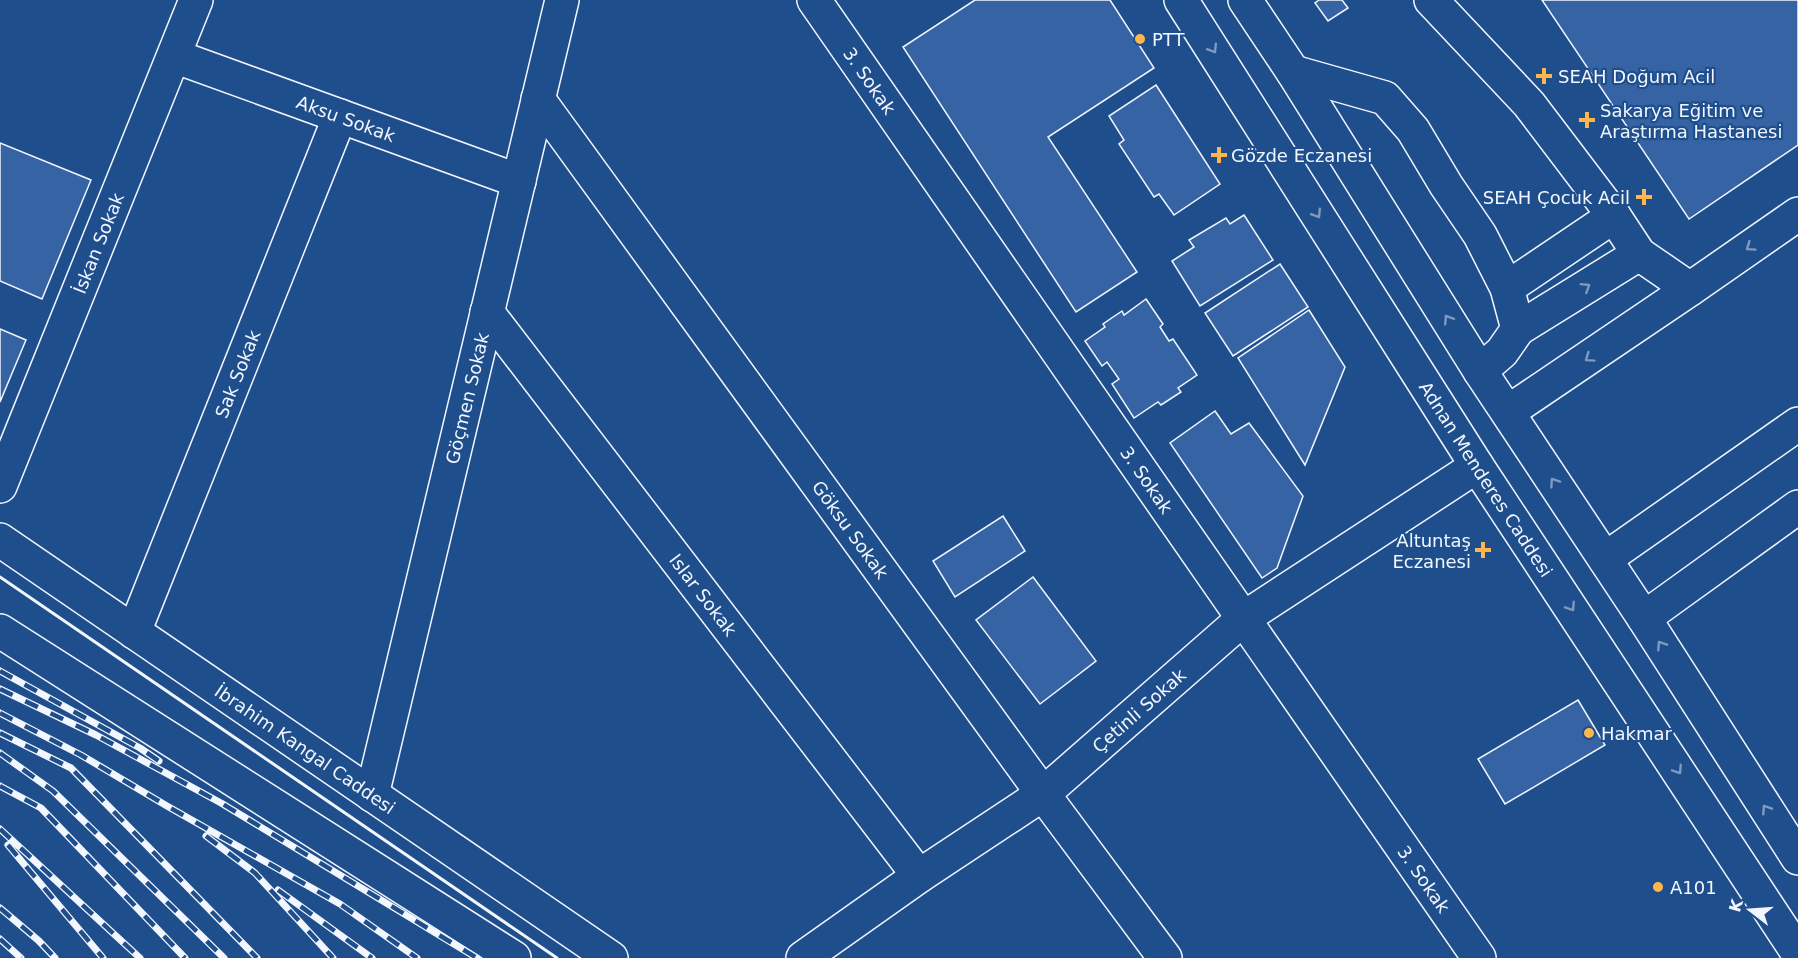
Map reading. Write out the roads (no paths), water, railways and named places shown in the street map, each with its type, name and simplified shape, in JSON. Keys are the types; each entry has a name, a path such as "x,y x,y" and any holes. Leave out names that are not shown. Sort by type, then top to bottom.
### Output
{"street":[{"name":"İskan Sokak","path":"0,486 196,0"},
{"name":"Göçmen Sokak","path":"372,795 562,0"},
{"name":"3. Sokak","path":"814,0 1479,958"},
{"name":"Adnan Menderes Caddesi","path":"1181,0 1477,465 1798,953"},
{"path":"1431,0 1529,104 1614,216 1639,254 1690,289"},
{"path":"1255,4 1293,72 1480,371 1644,618 1798,858"},
{"name":"Aksu Sokak","path":"174,56 519,181"},
{"path":"1293,72 1385,98 1413,130 1480,235 1507,288 1518,328"},
{"name":"Göksu Sokak","path":"538,99 1043,794 1165,958"},
{"name":"Sak Sokak","path":"134,632 340,116"},
{"path":"1508,412 1798,214"},
{"path":"1507,288 1614,216"},
{"path":"1480,371 1502,352 1518,328 1639,254"},
{"name":"Islar Sokak","path":"487,312 919,876"},
{"path":"1605,559 1798,424"},
{"name":"Çetinli Sokak","path":"802,958 919,876 1043,794 1244,618 1477,465"},
{"path":"1644,618 1798,507"},
{"name":"İbrahim Kangal Caddesi","path":"0,540 610,958"},
{"path":"0,631 514,958"}],"railway":[{"path":"0,671 140,748 159,761"},
{"path":"0,689 96,735 221,803 477,958"},
{"path":"0,713 81,755 340,904 417,958"},
{"path":"0,733 71,768 257,958"},
{"path":"0,753 53,791 224,958"},
{"path":"0,786 41,808 185,958"},
{"path":"0,829 140,958"},
{"path":"206,836 255,873 333,958"},
{"path":"8,845 103,958"},
{"path":"278,890 372,958"},
{"path":"0,908 39,941 55,958"},
{"path":"0,939 21,958"}],"place":[{"name":"PTT","path":"1140,39"},
{"name":"SEAH Doğum Acil","path":"1544,76"},
{"name":"Sakarya Eğitim ve Araştırma Hastanesi","path":"1587,120"},
{"name":"Gözde Eczanesi","path":"1219,155"},
{"name":"SEAH Çocuk Acil","path":"1644,197"},
{"name":"Altuntaş Eczanesi","path":"1483,550"},
{"name":"Hakmar","path":"1589,733"},
{"name":"A101","path":"1658,887"}]}
